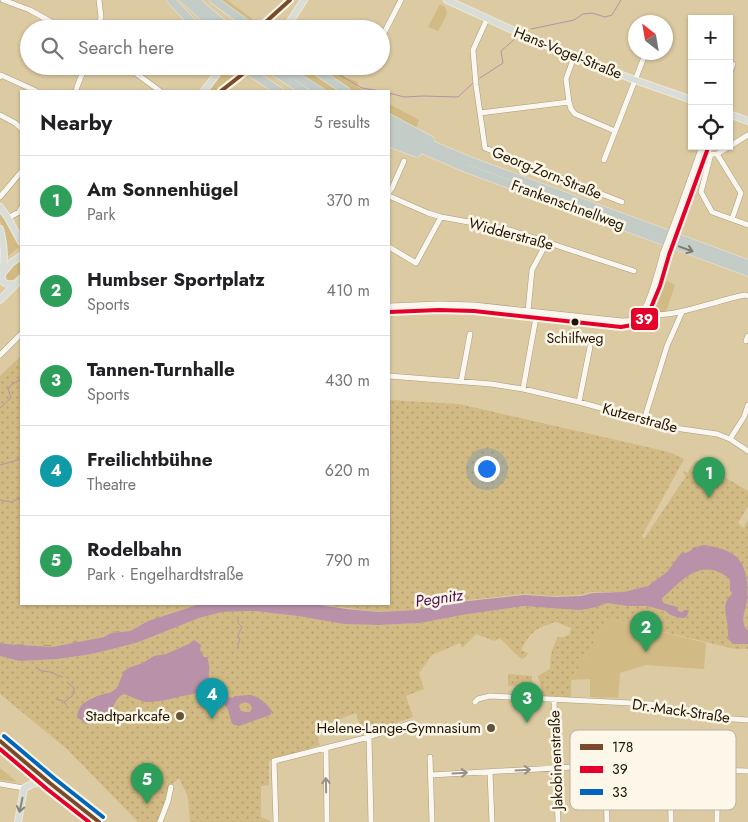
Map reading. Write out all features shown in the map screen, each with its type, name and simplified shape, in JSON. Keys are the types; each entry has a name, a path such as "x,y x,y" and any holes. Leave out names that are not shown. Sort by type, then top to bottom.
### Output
{"highway":[{"path":"170,0 189,20"},
{"path":"185,0 208,20"},
{"path":"196,0 219,20"},
{"path":"214,0 243,20"},
{"path":"257,75 278,90"},
{"path":"280,75 302,90"},
{"path":"294,75 318,90"},
{"path":"322,75 345,90"},
{"path":"390,119 467,164"},
{"name":"Frankenschnellweg","path":"390,127 467,164 748,264"},
{"name":"Frankenschnellweg","path":"390,135 748,272"},
{"path":"390,143 444,163 467,164"}],"main road":[{"path":"267,20 290,0"},
{"path":"291,20 304,0"},
{"name":"Hans-Vogel-Straße","path":"447,0 574,57 688,99"},
{"path":"205,90 216,75"},
{"path":"222,90 239,75"},
{"path":"733,115 748,121"},
{"path":"0,207 20,240"},
{"path":"0,229 4,253 2,281 6,284 16,284"},
{"path":"1,276 8,266 20,257"},
{"path":"0,300 20,280"},
{"path":"0,741 99,822"},
{"path":"18,822 24,788 44,777"}],"street":[{"path":"3,0 30,10 48,20"},
{"path":"99,0 100,20"},
{"path":"390,21 401,0"},
{"name":"Georg-Zorn-Straße","path":"488,19 473,50 485,148 622,202"},
{"path":"574,57 566,79 571,109 575,114 615,131"},
{"path":"604,160 643,60"},
{"path":"0,77 1,75 34,90"},
{"path":"76,90 82,75"},
{"path":"138,75 159,90"},
{"path":"480,113 569,102"},
{"path":"0,115 20,127"},
{"path":"748,135 714,154 701,192 712,212 748,225"},
{"path":"390,306 474,305 622,321 635,319 645,307 701,150"},
{"path":"706,150 714,154 741,193 732,219"},
{"path":"390,191 404,161"},
{"path":"0,197 2,191 20,173"},
{"name":"Widderstraße","path":"390,196 441,217 513,231 634,271"},
{"path":"8,218 20,210"},
{"path":"390,248 416,262 441,217"},
{"path":"528,312 532,270 546,242"},
{"path":"641,314 666,315 746,295"},
{"path":"523,389 537,312"},
{"path":"644,420 667,346 682,312"},
{"path":"461,382 470,334"},
{"path":"0,355 20,335"},
{"path":"579,402 590,347"},
{"name":"Kutzerstraße","path":"390,376 523,389 579,402 661,426 717,434 730,439 748,451"},
{"path":"730,439 744,416 748,405"},
{"name":"Dr.-Mack-Straße","path":"475,702 478,699 490,696 651,704 693,714 748,720"},
{"name":"Jakobinenstraße","path":"554,699 558,822"},
{"path":"276,822 274,761 326,749 411,723"},
{"path":"369,737 371,822"},
{"path":"326,749 327,822"},
{"path":"430,757 432,822"},
{"path":"431,775 570,768"},
{"path":"490,772 492,822"},
{"path":"0,784 24,788"},
{"path":"160,822 171,787"}],"green space":[{"path":"216,0 227,0 252,20 244,20"},
{"path":"440,4 445,7 447,14 438,31 428,27"},
{"path":"220,75 232,75 234,77 217,90 209,90"},
{"path":"302,75 318,75 341,90 326,90"},
{"path":"327,75 342,75 358,82 357,87 363,90 349,90"},
{"path":"390,105 419,120 416,129 390,116"},
{"path":"0,211 14,232 20,246 7,257 6,241 0,220"},
{"path":"20,259 20,273 12,281 5,281 6,274"},
{"path":"661,278 675,285 666,312 650,313 649,310"},
{"path":"20,357 20,605 192,605 147,620 129,630 110,632 103,636 51,645 0,643 0,376"},
{"path":"390,400 459,404 669,452 684,459 642,536 644,539 686,476 683,472 687,473 696,460 748,491 748,506 738,523 744,528 748,519 748,649 735,649 606,618 571,680 571,698 543,696 538,676 550,669 552,652 558,637 570,634 571,628 556,622 539,628 531,634 521,650 528,653 522,659 499,638 495,641 476,634 462,648 460,643 432,655 419,673 424,689 406,696 413,717 363,735 356,713 315,728 320,745 269,761 269,785 261,786 261,817 270,822 190,822 188,797 179,778 168,791 158,822 138,822 67,749 0,694 0,656 20,661 57,659 92,654 136,643 199,618 222,612 253,611 344,624 378,625 420,623 524,606 597,607 607,603 616,604 613,592 554,596 523,594 378,611 329,605 390,605"},
{"path":"453,600 454,603 416,610 379,612 325,605 351,606"},
{"path":"185,605 197,605 148,621 130,631 111,633 104,637 52,647 0,643 3,637"},
{"path":"606,618 706,643 704,669 646,665 620,673 618,698 590,697 590,679 571,680"},
{"path":"508,674 532,676 532,687 508,686"},
{"path":"0,768 17,782 0,781"}],"shaded area":[{"path":"704,545 727,551 733,554 742,565 747,582 747,599 743,620 748,631 748,644 734,644 728,639 725,606 732,594 730,591 730,580 725,575 713,570 705,570 691,574 662,598 663,603 677,607 678,611 689,610 684,618 676,617 666,611 647,606 607,603 580,610 524,606 420,623 378,625 344,624 253,611 222,612 199,618 136,643 92,654 57,659 20,661 0,656 0,643 52,647 104,637 111,633 130,631 148,621 197,605 320,605 379,612 416,610 459,602 524,595 556,597 624,592 648,586 667,572 682,552 686,553 692,550 692,548"},
{"path":"194,640 201,645 200,650 204,657 207,657 209,668 206,684 198,692 151,702 124,694 118,698 108,713 96,721 86,724 77,717 83,704 95,697 110,693 117,688 124,671 154,656 166,654 189,644"},
{"path":"225,696 232,698 235,696 254,696 263,701 272,711 270,715 239,726 232,724 223,699","holes":["241,703 250,704 252,708 250,712 241,711 239,706"]}],"waterway":[{"path":"531,29 574,20 583,14 592,13 605,17 612,15 621,0"},
{"path":"480,78 503,63 501,51 516,38"},
{"path":"340,75 362,88 374,90"},
{"path":"390,93 404,97 458,97 473,83"},
{"path":"0,408 11,398 8,389 20,380"},
{"path":"0,465 20,459"},
{"path":"0,500 11,502 20,498"},
{"path":"238,619 238,623 242,627 238,635 240,640 238,648"},
{"path":"36,668 62,677"},
{"path":"66,705 64,702 74,693 74,688 67,682"},
{"path":"56,699 63,701"}],"transit line":[{"name":"178","path":"268,20 290,0"},
{"name":"178","path":"222,90 241,75"},
{"name":"39","path":"390,312 474,311 621,327 638,324 646,318 660,286 669,255 707,150"},
{"name":"33","path":"4,736 103,817"},
{"name":"178","path":"0,741 99,822"},
{"name":"39","path":"0,749 89,822"}],"place":[{"name":"Schilfweg","path":"575,322"},
{"name":"Am Sonnenhügel","path":"709,498"},
{"name":"Humbser Sportplatz","path":"646,652"},
{"name":"Stadtparkcafe","path":"180,716"},
{"name":"Freilichtbühne","path":"212,719"},
{"name":"Tannen-Turnhalle","path":"527,723"},
{"name":"Helene-Lange-Gymnasium","path":"491,728"},
{"name":"Rodelbahn","path":"147,804"}],"water label":[{"name":"Pegnitz","path":"439,598"}]}
